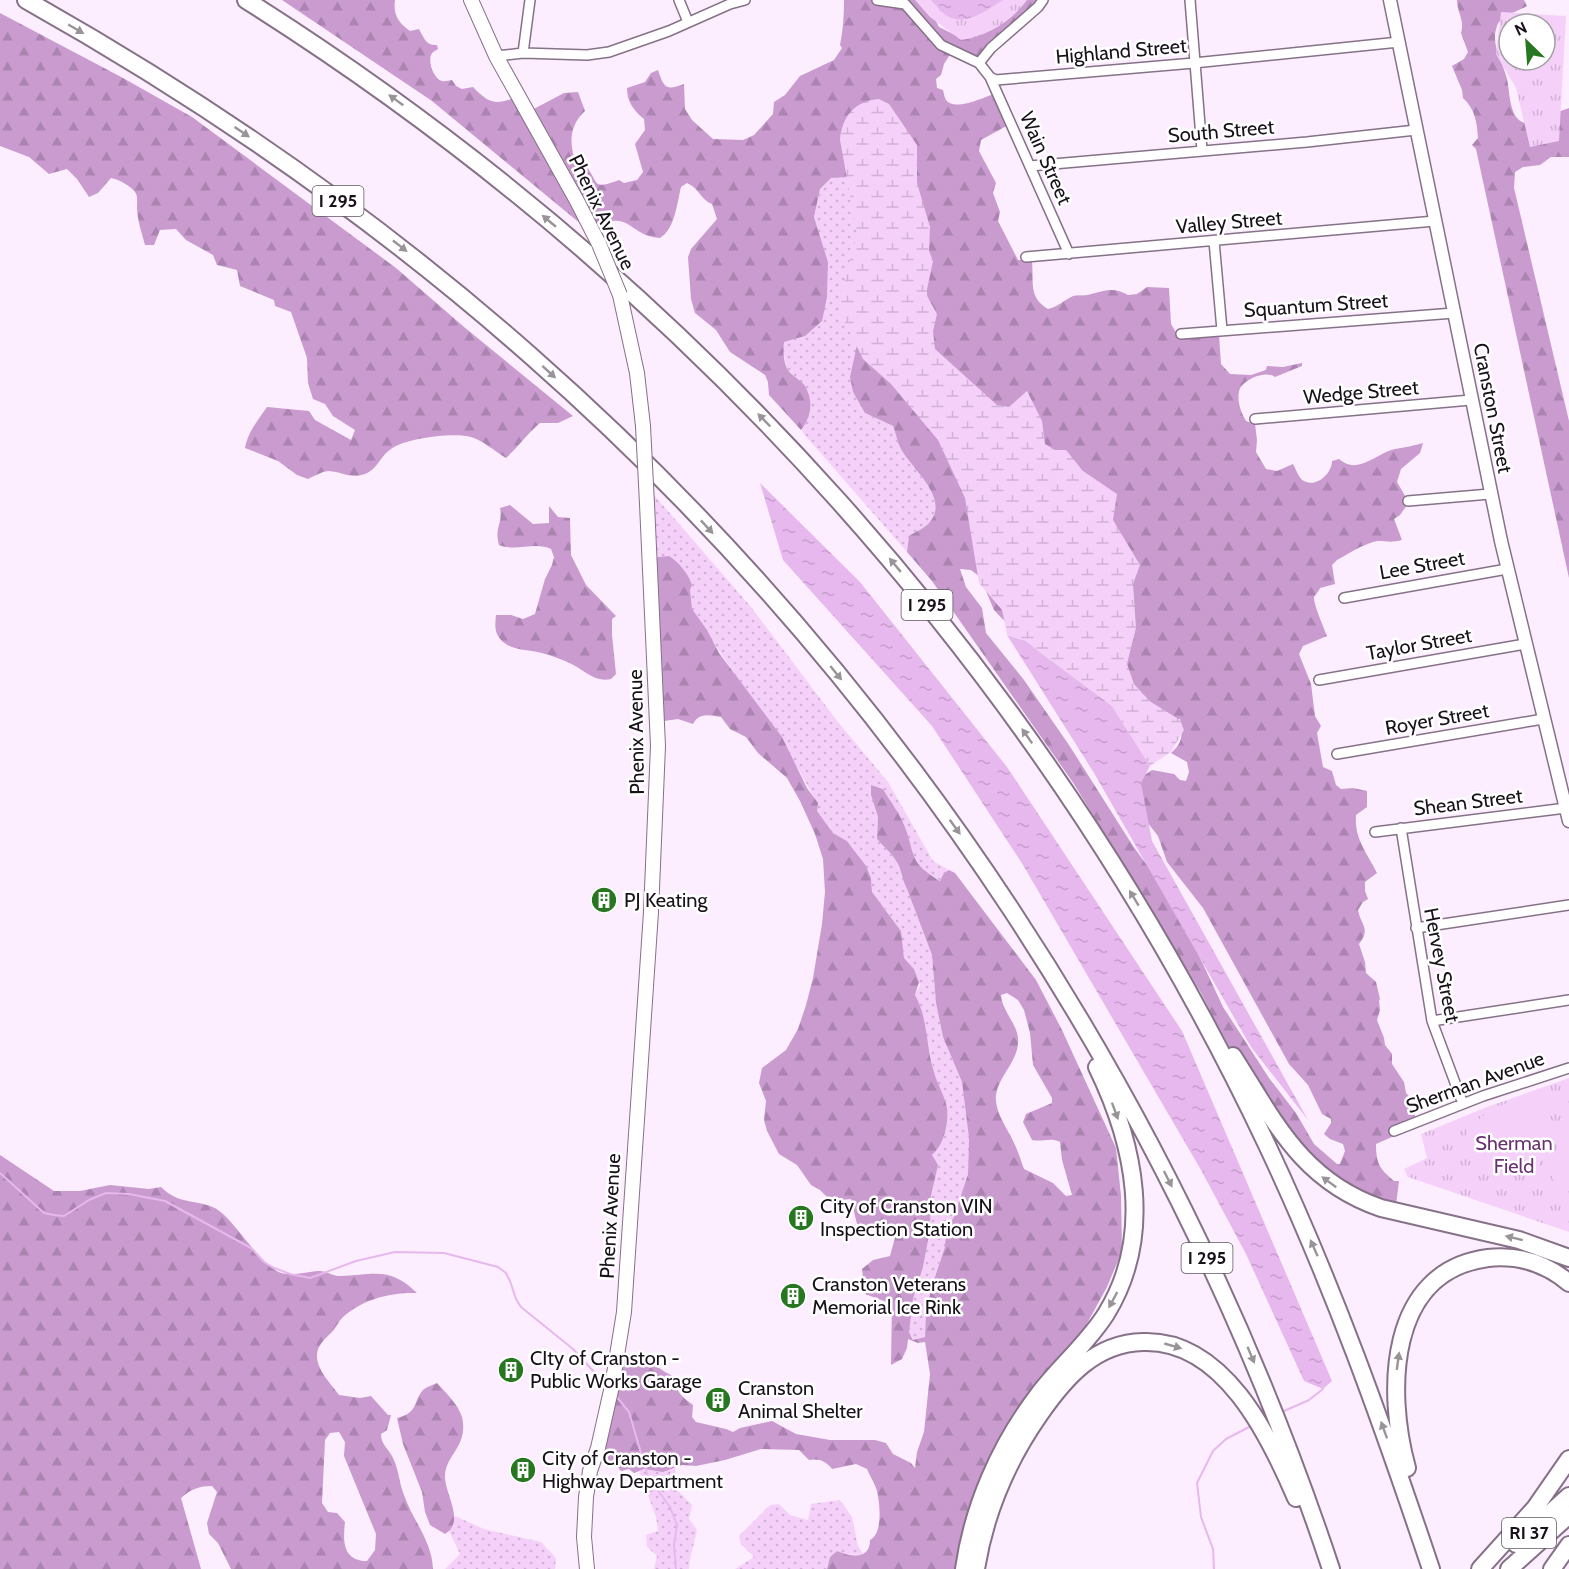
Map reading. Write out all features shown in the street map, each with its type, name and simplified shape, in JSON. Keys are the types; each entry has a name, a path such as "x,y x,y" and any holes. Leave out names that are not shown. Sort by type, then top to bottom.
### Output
{"highway":[{"name":"I 295","path":"26,0 209,110 351,210 479,311 601,420 708,528 791,619 837,674 894,745 1001,894 1046,964 1124,1095 1207,1258 1253,1360 1280,1425 1331,1569"},
{"name":"I 295","path":"246,0 376,86 524,199 649,307 760,416 872,538 974,664 1082,817 1165,948 1256,1122 1317,1256 1370,1389 1431,1569"},
{"path":"1165,948 1202,1001 1276,1125 1298,1154 1323,1178 1350,1195 1381,1208 1520,1240 1569,1258"},
{"path":"964,1569 980,1504 1005,1447 1038,1394 1089,1337 1106,1314 1119,1289 1133,1245 1136,1214 1134,1184 1119,1123 1099,1072 1046,964"},
{"path":"1442,1569 1417,1502 1405,1461 1397,1414 1397,1366 1402,1339 1410,1315 1422,1295 1439,1278 1459,1266 1481,1259 1507,1257 1530,1261 1552,1270 1569,1283"},
{"path":"976,1569 986,1525 1000,1484 1020,1445 1045,1407 1072,1373 1095,1355 1126,1343 1149,1341 1174,1346 1194,1354 1212,1367 1238,1393 1257,1420 1278,1459 1298,1502 1324,1569"},
{"path":"1480,1569 1535,1508 1569,1460"},
{"name":"RI 37","path":"1488,1569 1569,1496"},
{"name":"RI 37","path":"1509,1569 1569,1515"},
{"path":"1552,1569 1569,1545"}],"main road":[{"name":"Phenix Avenue","path":"471,0 496,56 599,244 620,295 637,373 643,426 658,746 651,912 624,1312 612,1386 598,1448 590,1471 586,1497 584,1537 587,1569"}],"street":[{"path":"523,53 530,0"},
{"path":"679,0 688,22"},
{"path":"496,56 523,53 598,54 630,46 730,4 745,0"},
{"path":"877,0 905,2 941,45 979,63 990,77"},
{"path":"979,63 991,48 1042,0"},
{"path":"1190,0 1202,150"},
{"name":"Cranston Street","path":"1390,0 1490,494 1569,821"},
{"name":"Highland Street","path":"990,77 996,80 1399,42"},
{"name":"Wain Street","path":"990,77 1069,254"},
{"name":"South Street","path":"1030,166 1307,142 1416,130"},
{"name":"Valley Street","path":"1026,257 1435,221"},
{"path":"1214,241 1222,330"},
{"name":"Squantum Street","path":"1181,333 1454,313"},
{"name":"Wedge Street","path":"1255,419 1471,400"},
{"path":"1408,501 1490,494"},
{"name":"Lee Street","path":"1344,597 1507,569"},
{"name":"Taylor Street","path":"1319,680 1525,644"},
{"name":"Royer Street","path":"1337,754 1543,719"},
{"name":"Shean Street","path":"1375,832 1566,808"},
{"name":"Hervey Street","path":"1401,828 1432,1021 1463,1104"},
{"path":"1416,928 1569,905"},
{"path":"1432,1021 1569,999"},
{"name":"Sherman Avenue","path":"1394,1131 1532,1079 1569,1068"}],"green space":[{"path":"282,0 395,0 397,18 402,24 410,31 419,29 428,43 437,45 438,49 432,53 430,58 436,77 443,81 452,80 462,89 473,87 494,102 519,96 530,111 564,93 578,92 585,111 572,132 574,157 585,165 597,184 604,185 619,180 624,183 637,180 643,172 635,144 645,130 644,119 632,106 627,88 645,82 651,73 658,70 666,86 684,84 685,109 692,120 713,139 743,140 754,135 773,114 774,102 785,95 800,76 834,60 842,48 840,45 844,0 925,0 939,27 955,35 1017,0 1042,0 980,62 951,53 944,64 941,75 936,79 937,88 943,90 945,99 956,105 970,103 996,93 1010,124 981,140 979,151 996,183 993,193 1000,212 998,221 1018,260 1031,260 1032,262 1033,288 1037,299 1048,309 1075,296 1103,291 1113,290 1128,295 1137,294 1147,287 1169,288 1171,324 1177,334 1219,335 1221,364 1230,374 1251,375 1266,370 1267,366 1283,367 1302,363 1302,366 1275,377 1265,374 1254,377 1240,388 1241,411 1246,421 1255,424 1256,452 1266,469 1277,471 1293,464 1302,480 1314,483 1327,474 1332,461 1339,459 1346,464 1360,464 1388,451 1423,443 1420,453 1401,469 1397,482 1410,501 1400,515 1394,519 1402,540 1376,541 1354,550 1332,565 1335,584 1320,588 1314,597 1327,636 1303,646 1299,654 1311,684 1315,716 1321,726 1317,733 1323,767 1332,771 1336,785 1341,789 1353,788 1367,791 1367,807 1356,815 1356,824 1362,846 1377,873 1365,882 1368,899 1358,910 1365,930 1359,944 1366,973 1376,982 1380,999 1377,1020 1385,1045 1392,1054 1392,1064 1404,1082 1406,1093 1413,1100 1412,1108 1419,1125 1376,1144 1380,1165 1394,1181 1399,1181 1396,1205 1331,1184 1234,1059 1201,993 1074,784 932,581 907,552 909,536 927,525 935,514 932,494 901,449 893,426 865,413 853,392 850,377 857,345 928,348 927,291 919,270 851,177 831,178 820,189 814,217 828,262 827,297 822,321 805,336 784,342 786,367 805,386 810,398 809,415 801,430 769,395 765,375 730,352 716,330 695,313 691,299 688,257 691,249 717,219 712,204 687,183 681,187 672,222 660,238 641,233 628,224 615,221 593,229 593,234 432,101","holes":["960,569 971,570 980,577 994,610 1025,643 1175,719 1180,719 1181,738 1178,746 1171,753 1187,762 1189,772 1186,781 1180,780 1174,774 1152,770 1143,776 1130,800 1158,836 1167,862 1203,908 1289,1064 1308,1085 1322,1114 1331,1119 1324,1134 1343,1144 1345,1151 1340,1164 1337,1164 1314,1144 1296,1113 1269,1078 1223,1007 1174,902 1133,846 1069,745 1024,680 986,633 982,608 966,587"]},
{"path":"915,0 1027,0 1014,15 998,27 961,40 930,17"},
{"path":"1457,0 1524,0 1527,6 1514,12 1497,12 1495,40 1497,72 1505,72 1513,112 1520,121 1530,123 1569,108 1569,157 1551,157 1540,165 1523,167 1515,172 1514,188 1569,421 1569,578 1476,149 1472,145 1478,138 1476,121 1473,111 1463,98 1452,66 1464,59 1468,52 1461,33 1462,24"},
{"path":"0,13 192,117 396,268 573,416 558,423 540,423 506,458 471,437 454,435 430,437 398,445 387,452 369,472 351,476 329,471 308,479 297,475 278,461 245,448 251,431 267,407 309,411 315,420 351,440 355,430 333,416 325,404 313,399 308,383 307,358 291,312 275,306 274,300 240,286 237,270 217,265 213,255 186,240 176,229 160,230 154,245 145,245 138,217 137,195 124,183 111,178 98,193 89,197 67,169 49,174 29,157 0,146"},
{"path":"1557,15 1566,16 1559,141 1530,147 1516,88 1507,72 1557,72"},
{"path":"879,99 889,104 917,145 917,183 930,227 929,251 933,261 926,294 937,314 933,331 935,349 997,405 1009,407 1027,391 1042,421 1045,444 1055,450 1066,450 1083,471 1117,494 1113,520 1140,565 1133,584 1136,628 1127,664 1134,684 1151,702 1180,720 1184,730 1171,752 1150,766 1112,706 1025,641 1007,635 1002,610 979,583 965,498 938,440 891,384 863,359 840,312 840,298 857,234 840,140 841,131 851,111 863,103"},
{"path":"851,177 919,270 927,291 928,348 865,413 893,426 901,449 932,494 935,504 934,514 927,525 909,536 907,552 803,433 802,430 808,419 805,386 787,369 783,351 784,342 805,336 827,297 828,262 814,217 820,189 831,178"},
{"path":"648,488 751,607 838,722 888,782 933,861 949,870 944,873 941,881 917,865 909,846 905,826 883,789 880,787 871,795 878,817 877,839 899,866 932,955 936,1003 943,1037 962,1082 969,1138 968,1174 954,1217 946,1229 945,1247 926,1312 925,1337 914,1340 909,1332 910,1320 930,1230 931,1196 934,1185 932,1155 941,1143 947,1121 915,995 920,985 914,969 904,958 901,931 877,901 872,892 871,878 858,855 847,841 833,833 817,811 817,803 799,770 691,609 686,582 681,570 673,558 650,558"},
{"path":"510,505 533,524 549,523 549,506 558,517 570,518 571,555 586,585 616,616 612,619 612,635 616,674 611,679 606,680 589,675 555,657 511,647 502,641 496,632 496,615 511,615 523,619 535,614 554,557 551,549 545,547 499,545 497,534 500,508"},
{"path":"669,556 686,573 692,585 690,590 692,609 707,630 719,653 782,737 807,788 818,803 817,811 833,833 847,841 866,866 871,878 872,892 901,931 904,958 914,969 919,982 915,995 925,1023 931,1062 946,1104 947,1114 943,1140 932,1155 938,1165 931,1196 930,1230 923,1267 913,1299 909,1332 913,1340 925,1337 926,1312 945,1247 946,1229 954,1217 968,1174 969,1138 962,1082 943,1037 936,1003 932,955 899,866 877,839 878,817 871,795 871,785 883,789 898,812 918,864 940,881 944,873 949,870 955,873 1036,980 1062,1030 1116,1148 1121,1196 1122,1251 1107,1287 1061,1371 965,1569 827,1569 830,1557 837,1551 848,1555 859,1555 867,1551 870,1540 877,1532 879,1525 880,1511 877,1491 867,1469 856,1464 832,1469 822,1461 809,1460 799,1450 761,1449 696,1466 682,1465 663,1472 644,1469 634,1473 629,1469 621,1471 616,1465 595,1458 619,1353 640,1355 675,1377 680,1393 693,1405 692,1417 696,1422 733,1432 740,1428 772,1421 796,1434 830,1440 875,1440 886,1443 893,1454 911,1463 915,1468 917,1452 924,1432 930,1374 925,1342 918,1343 908,1339 902,1359 891,1365 892,1304 865,1294 862,1269 873,1260 890,1256 896,1234 886,1228 857,1224 851,1199 828,1198 811,1185 797,1165 779,1154 767,1131 764,1120 766,1101 759,1083 762,1068 786,1050 798,1029 806,1005 822,924 825,892 823,859 815,834 787,778 758,753 746,737 730,729 721,717 717,716 702,716 693,724 678,719 657,722 650,558","holes":["1007,993 1018,1000 1024,1010 1030,1033 1033,1065 1052,1098 1052,1103 1026,1114 1023,1122 1032,1140 1060,1142 1062,1160 1072,1195 1066,1196 1053,1183 1024,1169 997,1108 998,1088 1015,1056 1018,1043 1016,1031 1004,1007 1001,995"]},
{"name":"Sherman Field","path":"1569,1078 1569,1232 1408,1177 1404,1169 1427,1158 1421,1134 1487,1107"},
{"path":"1524,1096 1548,1100 1550,1116 1538,1170 1529,1173 1509,1170 1462,1146 1471,1127 1478,1120 1504,1104"},
{"path":"1569,1127 1569,1183 1553,1180 1551,1167 1555,1153"},
{"path":"0,1155 54,1191 80,1191 110,1185 149,1189 161,1187 177,1198 209,1206 223,1214 266,1263 281,1273 321,1271 340,1276 390,1275 407,1284 417,1293 378,1298 351,1311 322,1342 318,1348 317,1360 321,1371 339,1395 360,1398 371,1396 388,1415 391,1415 387,1430 381,1434 381,1438 395,1463 404,1495 426,1540 433,1569 231,1569 218,1543 209,1534 207,1523 217,1492 212,1486 195,1489 181,1498 201,1569 0,1569","holes":["339,1432 345,1442 344,1456 376,1534 375,1550 367,1561 359,1560 349,1553 344,1542 345,1522 337,1513 328,1512 322,1503 325,1440 330,1433"]},
{"path":"437,1383 458,1408 463,1427 462,1436 446,1470 446,1485 453,1508 454,1523 445,1534 430,1525 422,1492 403,1444 397,1418 409,1413 423,1390"},
{"path":"675,1468 678,1491 692,1505 689,1519 697,1530 689,1569 654,1569 657,1556 647,1547 646,1535 658,1531 656,1517 639,1471"},
{"path":"840,1500 852,1517 858,1546 864,1555 844,1554 837,1551 830,1557 827,1569 735,1569 754,1557 741,1544 739,1536 770,1505 779,1504 790,1515 808,1520 811,1504"},
{"path":"455,1516 484,1529 541,1542 556,1558 555,1569 445,1569 460,1554 449,1531"}],"water":[{"path":"931,0 1003,0 978,15 956,19 946,16"},
{"path":"760,483 860,582 1007,767 1182,1031 1332,1381 1323,1389 1304,1381 1246,1254 1201,1170 1023,865 932,726 783,560"},
{"path":"1007,635 1025,641 1112,706 1150,766 1141,783 1152,841 1308,1120 1251,1047 1094,773"}],"waterway":[{"path":"0,1173 44,1213 54,1215 64,1216 89,1200 106,1193 129,1194 165,1201 251,1248 272,1267 310,1278 356,1261 395,1252 444,1253 498,1267 506,1273 521,1307 573,1349 606,1385"},
{"path":"1284,1411 1309,1400 1323,1389"},
{"path":"616,1396 629,1412 648,1477 670,1507 677,1525 674,1545 676,1569"},
{"path":"1214,1569 1213,1549 1201,1517 1197,1483 1213,1451 1226,1439 1251,1426"}],"place":[{"name":"PJ Keating","path":"604,900"},
{"name":"City of Cranston VIN Inspection Station","path":"801,1218"},
{"name":"Cranston Veterans Memorial Ice Rink","path":"793,1296"},
{"name":"CIty of Cranston - Public Works Garage","path":"511,1370"},
{"name":"Cranston Animal Shelter","path":"718,1400"},
{"name":"City of Cranston - Highway Department","path":"523,1470"}]}
